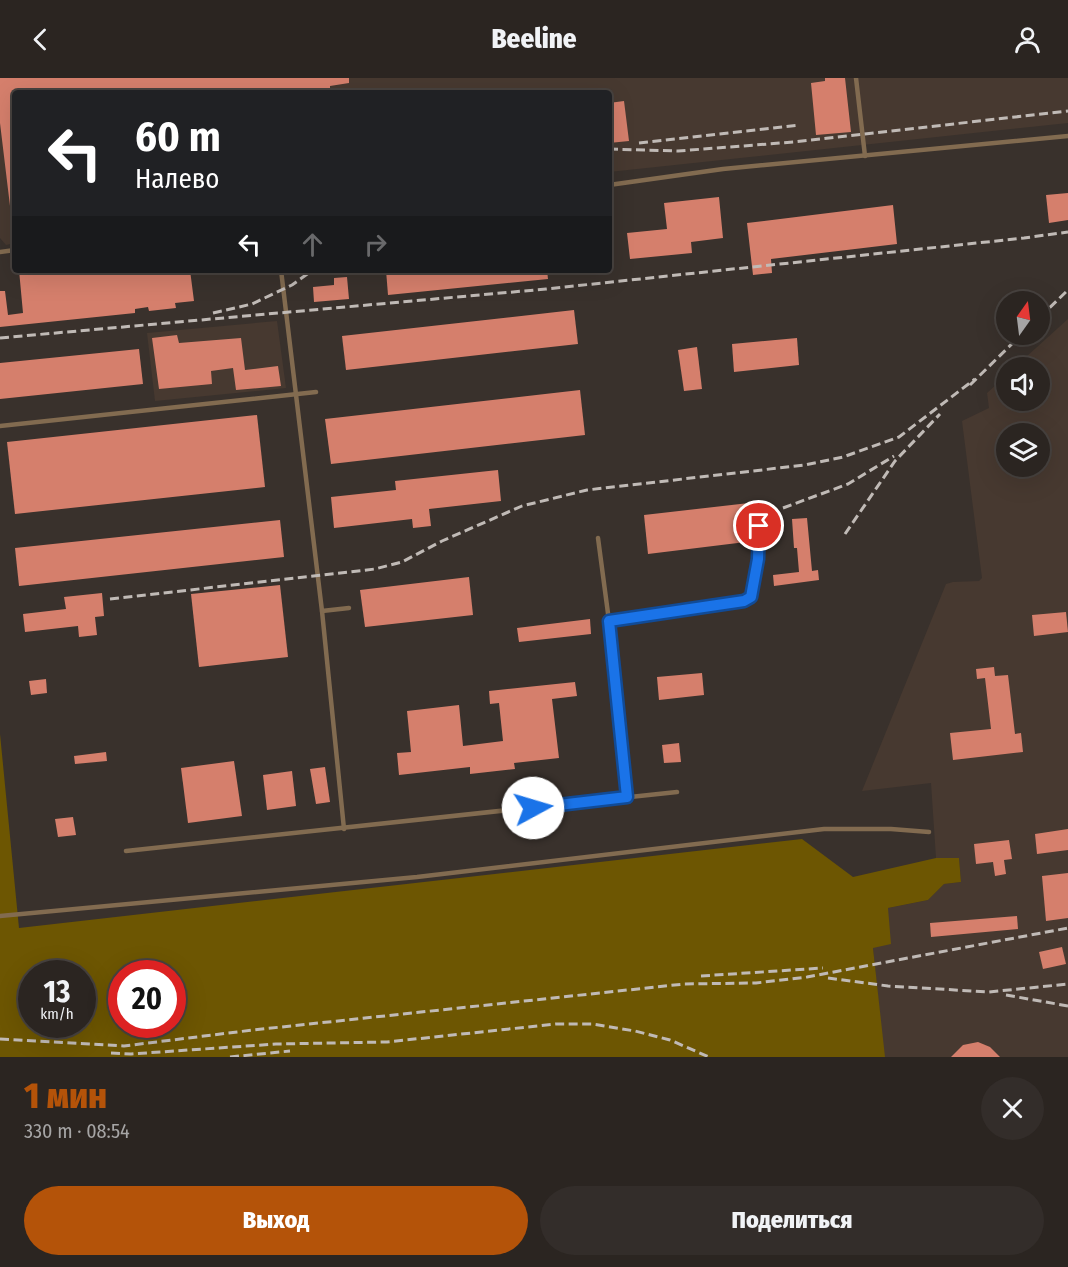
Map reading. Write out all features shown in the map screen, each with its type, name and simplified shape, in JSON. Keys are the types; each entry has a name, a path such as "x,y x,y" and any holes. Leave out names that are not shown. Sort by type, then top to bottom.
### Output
{"lane":[{"path":"856,78 865,156"},
{"path":"612,185 723,169 1068,136"},
{"path":"281,273 322,611 344,829"},
{"path":"0,426 316,392"},
{"path":"609,621 744,601 751,597 758,559 760,510"},
{"path":"598,538 627,797"},
{"path":"322,611 349,608"},
{"path":"126,851 678,792"},
{"path":"0,916 417,877 824,829 891,829 929,832"}],"shaded area":[{"path":"0,78 1068,78 1068,123 612,172 612,90 12,90 12,244 6,245 0,238"},
{"path":"1068,319 1068,1057 884,1057 873,948 888,908 928,900 944,884 961,882 959,859 936,858 931,783 862,791 946,584 979,581 982,578 962,421 989,408 987,393 996,385 996,411 1050,411 1050,357 1026,357 1039,345 1050,345 1050,335"},
{"path":"277,321 286,388 155,401 147,333"},
{"path":"0,734 19,928 802,839 853,877 936,858 959,858 961,882 944,884 928,900 888,908 891,944 873,948 885,1057 0,1057"}],"building":[{"path":"0,78 349,78 349,83 330,86 330,90 12,90 12,206 10,206 0,123"},
{"path":"825,78 845,78 851,132 816,135 811,83 825,81"},
{"path":"624,101 629,141 612,143 612,103"},
{"path":"1068,193 1068,220 1049,223 1046,195"},
{"path":"719,197 723,238 691,242 692,253 630,259 627,233 667,229 664,203"},
{"path":"893,205 897,244 771,259 772,273 753,275 747,223"},
{"path":"19,273 190,273 194,301 175,303 176,308 149,311 148,307 135,309 135,313 0,327 0,291 5,291 8,315 23,313"},
{"path":"386,273 547,273 548,279 388,295"},
{"path":"347,277 349,299 314,302 313,287 334,285 334,278"},
{"path":"574,310 578,344 346,370 342,336"},
{"path":"177,335 179,343 241,338 245,370 278,366 281,386 236,390 233,368 211,371 212,384 159,389 152,338"},
{"path":"797,338 799,365 734,372 732,344"},
{"path":"697,347 702,389 684,391 678,350"},
{"path":"139,349 143,384 0,399 0,363"},
{"path":"580,390 585,435 331,464 325,419"},
{"path":"257,415 265,487 15,514 7,442"},
{"path":"498,470 501,501 429,509 431,526 413,528 412,519 334,528 331,497 396,490 395,481"},
{"path":"749,503 754,541 648,554 644,515"},
{"path":"807,518 812,571 818,570 819,580 774,586 773,575 799,572 797,548 794,548 792,519"},
{"path":"280,520 284,557 19,586 15,548"},
{"path":"469,577 473,615 365,627 360,590"},
{"path":"280,585 288,657 199,667 191,594"},
{"path":"102,593 104,616 95,617 97,635 79,637 78,626 25,632 23,614 66,609 64,597"},
{"path":"1066,612 1068,632 1034,636 1032,615"},
{"path":"590,619 591,634 519,642 517,628"},
{"path":"994,667 995,676 1008,675 1015,734 1021,733 1023,752 953,760 950,733 991,729 985,678 977,679 976,669"},
{"path":"702,673 704,695 659,700 657,677"},
{"path":"46,679 47,693 31,695 29,681"},
{"path":"575,682 577,696 552,699 559,758 514,763 515,769 470,774 470,767 399,775 397,753 411,752 407,711 459,705 463,746 503,741 499,703 490,704 489,691"},
{"path":"679,743 681,762 664,763 662,745"},
{"path":"106,752 107,761 75,764 74,756"},
{"path":"234,761 242,816 188,823 181,768"},
{"path":"325,767 330,802 316,804 310,769"},
{"path":"292,771 296,806 267,810 263,775"},
{"path":"73,817 76,835 58,837 55,819"},
{"path":"1068,829 1068,850 1037,854 1035,834"},
{"path":"1009,840 1012,859 1004,860 1006,874 995,876 993,862 976,864 974,844"},
{"path":"1068,873 1068,918 1046,921 1042,876"},
{"path":"1017,916 1018,929 931,937 930,923"},
{"path":"1062,947 1066,964 1043,969 1039,952"},
{"path":"978,1042 990,1047 1000,1057 951,1057 963,1045"}],"railway":[{"path":"612,149 678,151 794,142 1068,111"},
{"path":"639,143 799,125"},
{"path":"0,338 546,289 1068,232"},
{"path":"213,313 252,304 292,285 309,273"},
{"path":"1050,307 1068,290"},
{"path":"970,385 1011,345"},
{"path":"110,599 375,569 402,562 442,541 522,506 587,490 805,465 843,457 899,437 975,379"},
{"path":"845,534 895,461 940,414"},
{"path":"783,508 848,484 894,456"},
{"path":"0,1039 124,1046 684,984 756,983 807,977 1068,928"},
{"path":"701,976 823,968"},
{"path":"828,978 888,986 989,992 1068,984"},
{"path":"1006,995 1068,1006"},
{"path":"111,1053 131,1054 276,1044 387,1042 556,1024 592,1024 670,1040 709,1057"},
{"path":"230,1057 290,1051"}],"route":[{"path":"533,808 627,797 609,621 744,601 751,597 758,559 759,526"}]}
